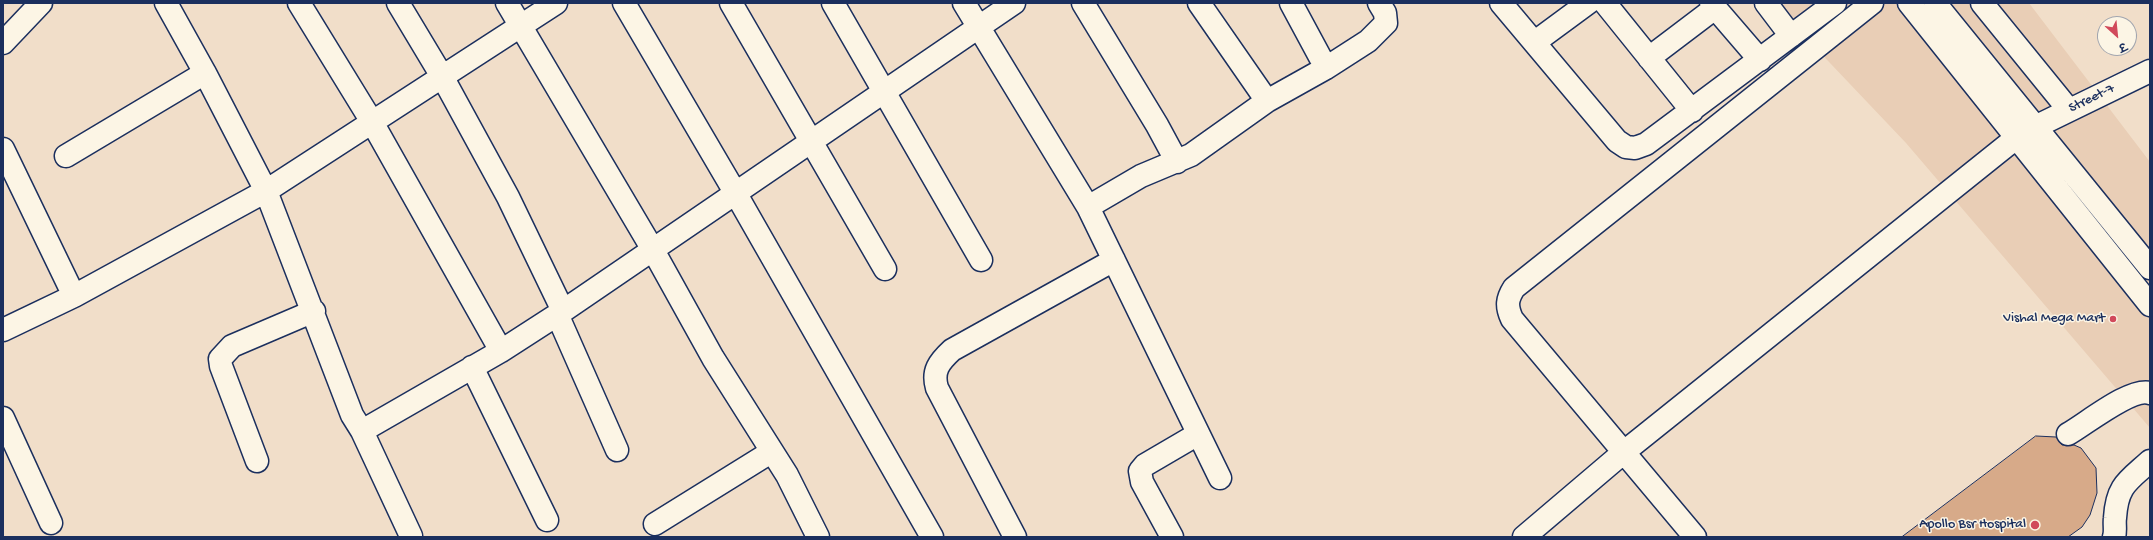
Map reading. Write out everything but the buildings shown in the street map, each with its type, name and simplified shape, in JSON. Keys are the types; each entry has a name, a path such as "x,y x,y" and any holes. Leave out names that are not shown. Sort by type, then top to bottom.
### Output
{"street":[{"path":"3,43 42,3"},
{"path":"166,3 205,73 266,191 314,311 352,415 362,431 411,536"},
{"path":"299,3 372,122 501,351"},
{"path":"398,3 443,78 508,197 560,313 617,450"},
{"path":"507,3 653,250 713,358 771,452 787,475 818,537"},
{"path":"3,330 74,296 266,191 443,78 556,3"},
{"path":"624,3 736,194 932,537"},
{"path":"731,3 885,269"},
{"path":"833,3 886,92 981,260"},
{"path":"964,3 1088,207 1220,478"},
{"path":"362,431 501,351 560,313 886,92 1014,3"},
{"path":"1083,3 1157,125 1177,162"},
{"path":"1199,3 1267,101"},
{"path":"1291,3 1326,68"},
{"path":"1088,207 1141,176 1191,155 1267,101 1326,68 1368,41 1379,32 1386,23 1385,13 1379,3"},
{"path":"1500,3 1536,42 1616,141 1626,147 1635,148 1646,144 1692,111 1835,3"},
{"path":"1536,42 1588,3"},
{"path":"1605,3 1692,111"},
{"path":"1766,3 1791,36"},
{"path":"1695,537 1512,319 1508,309 1508,298 1514,288 1872,3"},
{"path":"1909,3 2150,305"},
{"path":"1935,3 2150,268"},
{"path":"1982,3 2069,110"},
{"path":"1649,58 1713,6 1760,60"},
{"name":"Street-7","path":"2035,127 2150,71"},
{"path":"66,156 205,73"},
{"path":"1524,537 1624,452 2016,138"},
{"path":"3,149 74,296"},
{"path":"1015,537 937,388 934,378 937,367 941,360 952,350 1114,260"},
{"path":"257,461 220,366 220,359 232,346 314,311"},
{"path":"472,367 547,520"},
{"path":"2068,434 2120,401 2138,392 2150,393"},
{"path":"3,418 51,524"},
{"path":"1172,537 1142,482 1140,471 1145,464 1198,434"},
{"path":"655,524 771,452"},
{"path":"2114,537 2114,518 2120,491 2125,482 2150,461"}],"shaded area":[{"path":"1773,3 2029,3 2150,162 2150,428 1906,143"}],"place":[{"name":"Vishal Mega Mart","path":"2113,319"},
{"name":"Apollo Bsr Hospital","path":"2035,525"}]}
